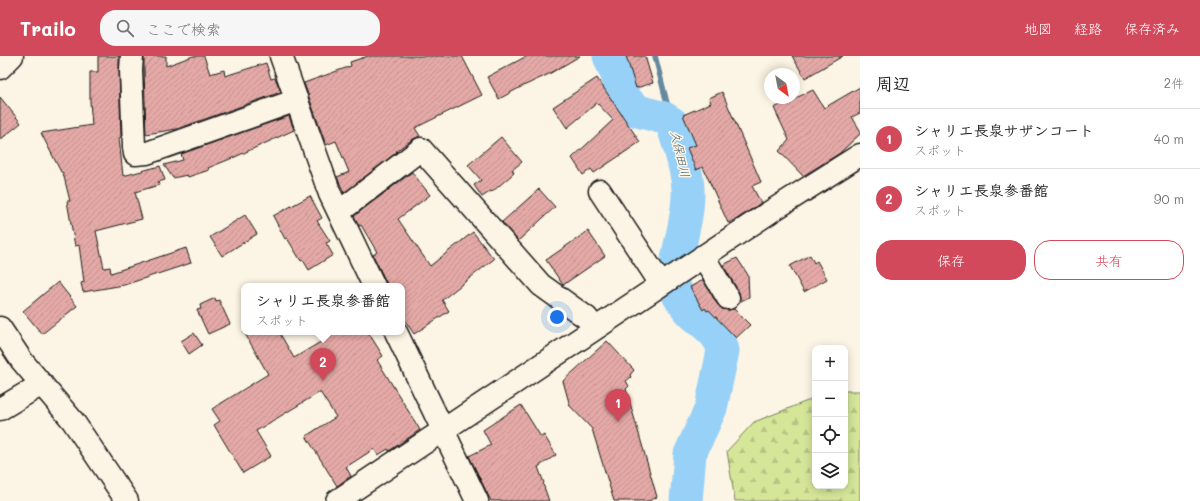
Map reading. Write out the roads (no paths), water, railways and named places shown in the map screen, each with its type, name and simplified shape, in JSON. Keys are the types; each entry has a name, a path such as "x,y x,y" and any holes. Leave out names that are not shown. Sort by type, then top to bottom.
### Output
{"street":[{"path":"0,68 12,56"},
{"path":"132,56 131,70 135,154 147,153 297,100"},
{"path":"281,56 330,194 373,283"},
{"path":"339,212 421,149 541,285 587,318 595,328"},
{"path":"337,501 703,256 860,155"},
{"path":"600,191 661,284"},
{"path":"703,256 728,298"},
{"path":"0,328 22,361 73,421 126,501"},
{"path":"397,335 477,501"},
{"path":"0,409 42,384"}],"waterway":[{"name":"久保田川","path":"609,56 624,98 628,103 638,111 664,118 672,123 684,164 688,189 686,216 677,260"},
{"path":"655,56 672,123"},
{"name":"久保田川","path":"674,288 689,310 719,339 723,351 711,408 690,454 686,501"}],"place":[{"name":"シャリエ長泉参番館","path":"323,381"},
{"name":"シャリエ長泉サザンコート","path":"618,422"}]}
